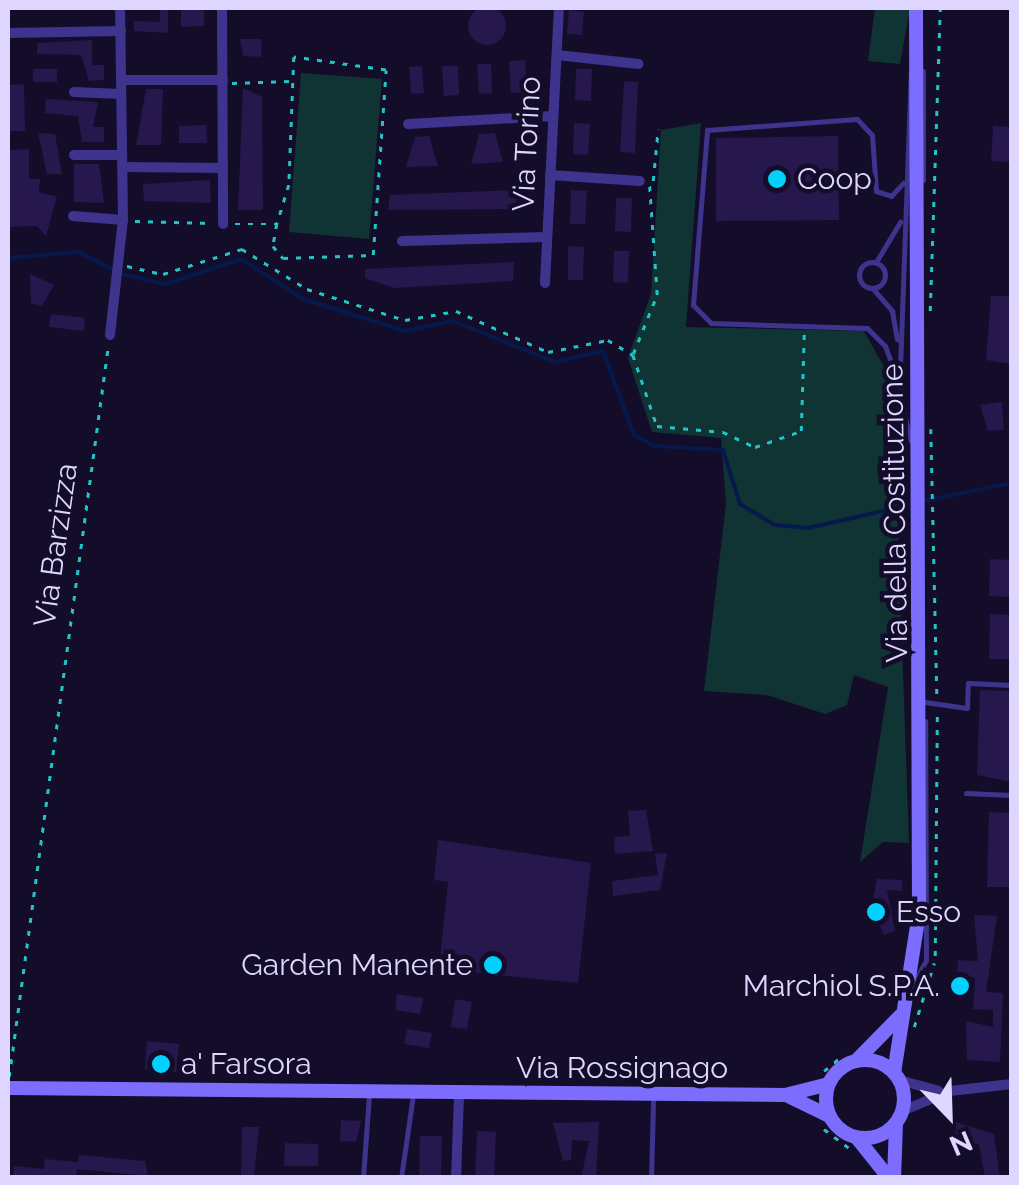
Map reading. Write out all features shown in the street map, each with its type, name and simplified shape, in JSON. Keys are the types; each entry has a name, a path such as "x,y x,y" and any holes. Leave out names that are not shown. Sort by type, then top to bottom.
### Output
{"main road":[{"name":"Via della Costituzione","path":"899,1117 896,1076 903,1011 910,988 920,832 918,524 910,441 916,8"},
{"name":"Via della Costituzione","path":"822,1082 903,1011"},
{"path":"857,1055 896,1076"},
{"name":"Via Rossignago","path":"8,1088 653,1096 785,1095 822,1082"},
{"path":"822,1082 825,1119"},
{"name":"Via Rossignago","path":"785,1095 856,1138"},
{"path":"892,1178 856,1138 899,1117"},
{"path":"892,1178 899,1117"}],"street":[{"path":"110,335 123,220 120,8"},
{"path":"222,8 223,224"},
{"name":"Via Torino","path":"544,283 560,8"},
{"path":"8,33 120,31"},
{"path":"557,54 639,64"},
{"path":"120,80 223,81"},
{"path":"74,92 121,94"},
{"path":"408,124 553,116"},
{"path":"74,154 223,168"},
{"path":"550,175 640,181"},
{"path":"74,216 123,220"},
{"path":"402,241 547,237"},
{"path":"896,1076 950,1091"},
{"path":"899,1117 950,1091 1012,1084"},
{"path":"456,1178 459,1095"}],"lane":[{"name":"Via della Costituzione","path":"915,34 924,121 917,493"},
{"path":"910,441 899,384 903,183 914,64"},
{"path":"899,384 877,336 804,322 711,323 694,312 707,130 857,119 872,135 876,192 891,196 903,183"},
{"path":"900,347 889,302 859,273 876,262 902,214"},
{"path":"871,288 886,275 876,262"},
{"name":"Via della Costituzione","path":"910,988 926,960 925,702 918,524"},
{"path":"925,702 967,708 968,683 1012,685"},
{"path":"966,793 1012,795"},
{"path":"363,1178 369,1095"},
{"path":"401,1178 413,1095"},
{"path":"652,1178 653,1096"}],"path":[{"path":"930,321 940,8"},
{"path":"302,54 386,70 373,255 282,258 272,246 278,224 289,185 290,81 302,54"},
{"path":"223,81 290,81"},
{"path":"658,129 653,182 657,294 633,356 656,426 763,446 804,425 804,322"},
{"path":"640,181 653,182"},
{"path":"123,220 278,224"},
{"path":"120,265 164,274 242,249 306,289 396,318 445,309 541,350 599,339 633,356"},
{"name":"Via Barzizza","path":"8,1088 110,335"},
{"path":"930,416 934,522"},
{"path":"822,1082 857,1055"},
{"path":"825,1119 862,1155"}],"green space":[{"path":"875,8 910,8 900,64 868,61"},
{"path":"301,73 382,79 369,239 289,232"},
{"path":"701,123 686,327 864,331 893,383 909,843 883,842 860,862 888,687 854,675 847,705 825,714 767,695 704,691 726,504 721,438 652,432 628,358 651,294 661,130"}],"building":[{"path":"487,7 500,13 506,26 500,39 487,45 474,39 468,26 474,13"},
{"path":"160,8 168,8 168,33 134,31 134,21 160,22"},
{"path":"204,8 204,26 181,27 181,10"},
{"path":"569,10 584,12 582,35 567,34"},
{"path":"240,39 262,39 261,57 243,56"},
{"path":"92,40 92,65 104,65 104,80 89,81 81,55 37,54 37,43"},
{"path":"525,60 527,92 511,93 509,61"},
{"path":"477,64 491,64 492,93 479,94"},
{"path":"422,66 424,93 411,94 409,67"},
{"path":"442,66 458,66 459,95 444,96"},
{"path":"33,69 57,69 57,82 33,82"},
{"path":"576,69 592,69 591,101 575,100"},
{"path":"624,81 638,82 635,153 620,152"},
{"path":"24,84 25,131 9,131 9,85"},
{"path":"243,88 262,97 263,210 238,210"},
{"path":"146,89 163,89 161,145 136,145"},
{"path":"46,99 98,102 93,127 104,127 104,142 82,142 78,116 45,113"},
{"path":"574,123 590,124 588,155 573,154"},
{"path":"206,125 207,143 179,143 179,126"},
{"path":"993,126 1012,127 1012,162 991,161"},
{"path":"38,133 55,134 62,174 47,174"},
{"path":"495,133 503,162 471,164 479,134"},
{"path":"429,136 438,166 406,167 415,137"},
{"name":"Coop","path":"838,136 839,220 716,221 716,138"},
{"path":"29,149 29,179 40,179 39,193 57,196 46,236 37,226 8,227 10,150"},
{"path":"74,164 99,164 104,203 74,202"},
{"path":"210,180 211,203 144,201 143,184"},
{"path":"517,190 515,209 388,210 390,195"},
{"path":"571,190 587,191 585,224 570,224"},
{"path":"616,198 632,198 631,232 615,231"},
{"path":"568,246 584,247 583,280 568,280"},
{"path":"614,251 629,251 628,283 613,282"},
{"path":"514,262 513,281 394,288 365,278 365,269"},
{"path":"30,274 54,285 42,306 31,303"},
{"path":"991,296 1012,296 1012,364 986,360"},
{"path":"51,314 85,318 84,331 49,327"},
{"path":"1002,402 1004,430 988,431 980,405"},
{"path":"990,559 1012,560 1012,597 989,596"},
{"path":"990,614 1012,615 1012,659 989,659"},
{"path":"980,690 1012,691 1012,782 977,775"},
{"path":"646,810 653,851 615,854 614,837 630,836 628,811"},
{"path":"989,812 1012,813 1012,887 987,887"},
{"path":"438,840 591,863 578,983 439,969 448,882 434,880"},
{"path":"667,853 660,890 613,896 612,881 658,875 655,854"},
{"path":"877,879 902,880 902,891 887,890 895,931 884,935 871,908"},
{"path":"974,915 997,916 986,992 1003,993 1000,1062 967,1060 966,1021 993,1027 993,1010 973,1009 975,978 957,977 958,960 978,961"},
{"path":"397,994 423,998 420,1014 395,1010"},
{"path":"455,999 472,1002 467,1029 451,1027"},
{"path":"407,1029 432,1033 429,1048 404,1044"},
{"path":"147,1041 179,1044 176,1072 145,1069"},
{"path":"341,1120 361,1121 356,1142 340,1141"},
{"path":"599,1122 596,1178 581,1178 589,1141 572,1140 571,1160 563,1161 553,1123"},
{"path":"956,1122 994,1134 1000,1178 985,1178 979,1144 955,1143"},
{"path":"242,1127 259,1127 254,1178 241,1178"},
{"path":"477,1131 496,1132 494,1178 475,1178"},
{"path":"420,1136 442,1136 441,1178 419,1178"},
{"path":"285,1143 318,1144 318,1166 284,1166"},
{"path":"79,1155 145,1161 148,1176 77,1169 76,1178 13,1177 14,1166 44,1169 45,1159 78,1162"}],"waterway":[{"path":"8,258 78,252 113,270"},
{"path":"121,274 165,284 241,259 303,299 405,331 453,321 555,362 603,351 634,435 655,446 723,450 740,504 775,525 808,528 914,504"},
{"path":"923,501 1012,483"}],"place":[{"name":"Coop","path":"777,179"},
{"name":"Esso","path":"876,912"},
{"name":"Garden Manente","path":"493,965"},
{"name":"Marchiol S.P.A.","path":"960,986"},
{"name":"a' Farsora","path":"161,1064"}]}
